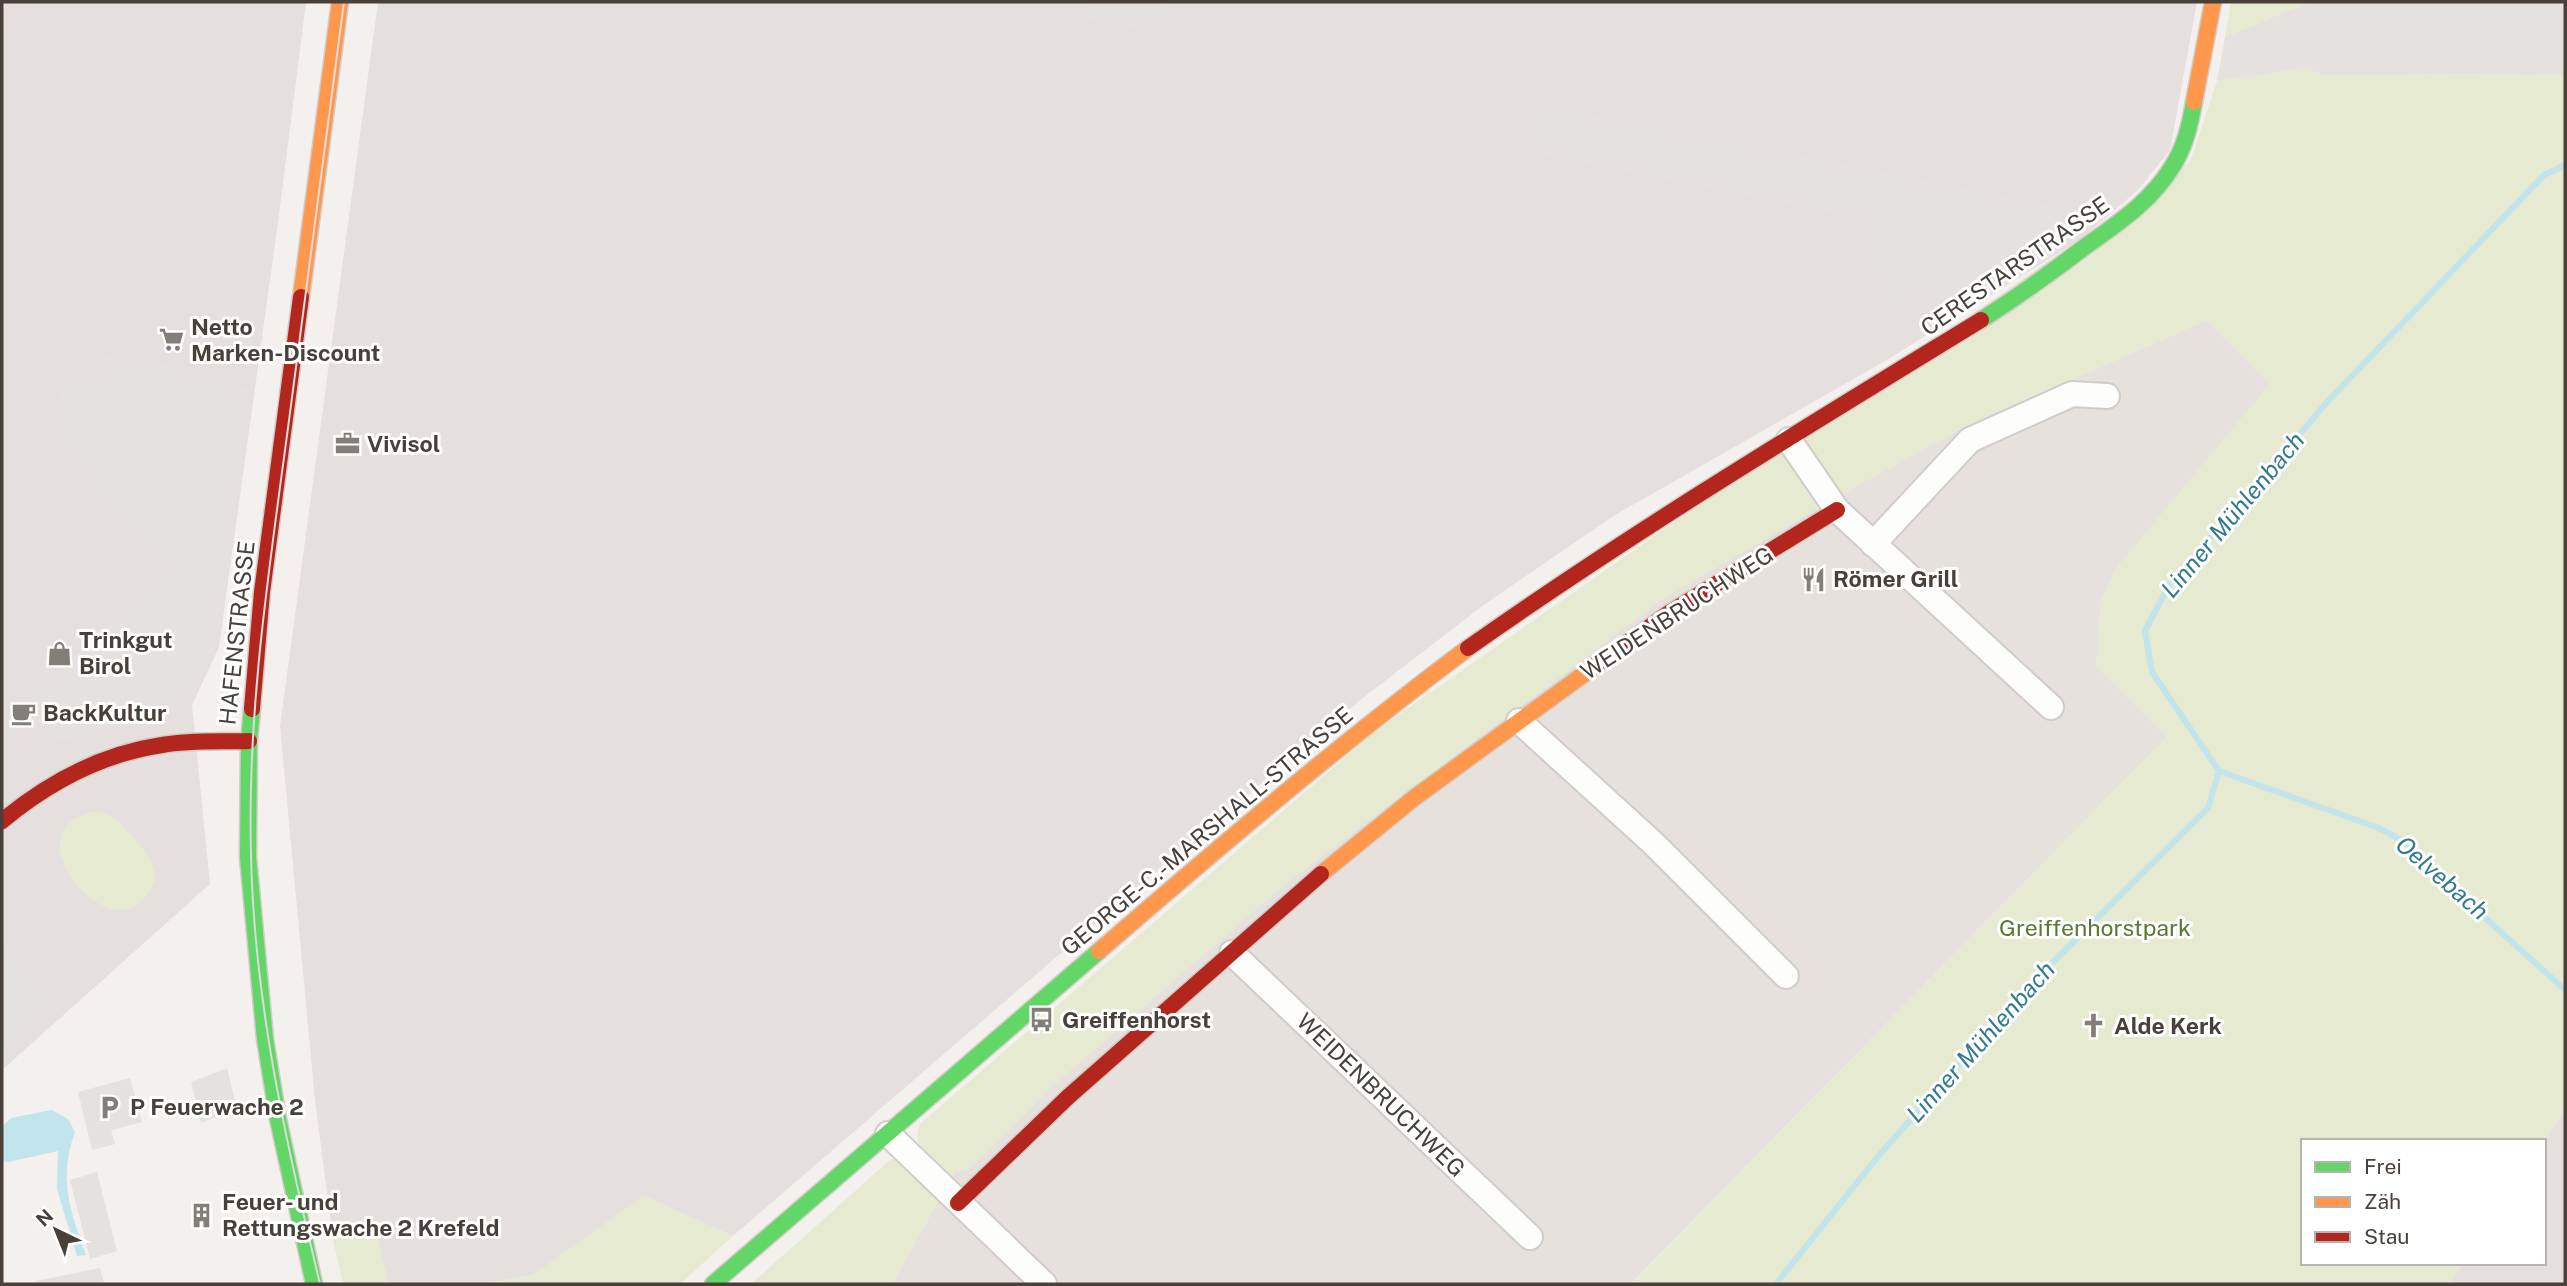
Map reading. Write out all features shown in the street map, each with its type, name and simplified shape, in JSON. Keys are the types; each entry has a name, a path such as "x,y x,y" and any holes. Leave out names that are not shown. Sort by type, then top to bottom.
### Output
{"street":[{"name":"HAFENSTRASSE","path":"316,1284 278,1119 265,1039 248,857 248,741 262,592 340,2"},
{"name":"CERESTARSTRASSE","path":"1762,456 2016,298 2133,212 2158,187 2173,166 2188,134 2213,2"},
{"path":"1873,544 1970,440 2072,394 2107,396"},
{"path":"1789,440 1837,510 2051,707"},
{"name":"GEORGE-C.-MARSHALL-STRASSE","path":"713,1284 1240,829 1372,721 1466,649 1556,586 1683,503 1762,456"},
{"name":"WEIDENBRUCHWEG","path":"958,1203 1068,1097 1297,893 1414,798 1669,613 1837,510"},
{"path":"1519,721 1654,844 1786,976"},
{"path":"2,821 18,806 48,787 91,764 133,750 186,742 248,741"},
{"name":"WEIDENBRUCHWEG","path":"1232,953 1530,1237"},
{"path":"888,1134 1044,1284"}],"shaded area":[{"path":"2,2 306,2 219,647 192,705 210,884 2,1070"},
{"path":"378,2 2197,2 2170,150 2138,190 2081,239 1885,361 1615,515 1485,604 1359,701 733,1236 644,1196 533,1275 479,1284 388,1284 375,1226 333,1239 315,1100 280,726"},
{"path":"1091,2 1163,2 1157,32 1088,20"},
{"path":"2310,2 2565,2 2565,74 2322,75 2306,68 2217,81 2225,37"},
{"path":"1539,104 2074,210 2052,239 2023,264 1995,279 1977,280 1952,300 1913,296 1914,311 1877,312 1869,220 1527,152"},
{"path":"2207,320 2271,383 2116,569 2101,601 2096,666 2167,737 1631,1284 892,1284 955,1171 968,1169 978,1161 1051,1087 1287,882 1665,597 1845,492 1968,425"},
{"path":"102,355 186,367 185,380 251,389 216,647 203,679 185,709 124,721 69,741 54,740 40,715 26,698 164,572 54,444 63,375 98,379"},
{"path":"2,936 62,1003 2,1057"},
{"name":"P Feuerwache 2","path":"227,1068 237,1109 201,1123 191,1082"},
{"name":"P Feuerwache 2","path":"130,1078 142,1122 111,1130 115,1144 92,1150 78,1092"},
{"path":"2565,1109 2565,1284 2450,1284 2462,1265 2546,1265 2545,1139"},
{"path":"97,1172 117,1251 90,1259 70,1180"},
{"path":"100,1268 104,1283 36,1284 36,1281"}],"green space":[{"path":"2231,2 2310,2 2225,37"},
{"name":"Greiffenhorstpark","path":"2306,68 2322,75 2565,74 2565,1109 2545,1139 2301,1139 2301,1265 2462,1265 2450,1284 1632,1284 2167,737 2096,666 2101,601 2116,569 2270,384 2207,320 1968,425 1845,492 1665,597 1287,882 1051,1087 978,1161 968,1169 955,1171 892,1284 751,1284 891,1159 940,1168 921,1149 918,1138 920,1124 1378,729 2190,162 2217,81"},
{"path":"93,812 111,816 119,822 151,861 155,877 153,886 138,904 122,910 103,906 85,894 61,857 60,838 70,822"},
{"path":"644,1196 733,1236 680,1284 479,1284 533,1275"},
{"path":"375,1226 388,1284 343,1284 333,1239"}],"water":[{"path":"52,1110 68,1119 75,1132 67,1164 68,1194 86,1255 77,1256 57,1189 58,1151 2,1161 2,1127 11,1118"}],"waterway":[{"name":"Linner Mühlenbach","path":"1776,1284 1875,1160 2022,993 2208,808 2219,771 2152,672 2145,631 2168,587 2329,400 2544,175 2565,165"},
{"name":"Oelvebach","path":"2219,771 2379,828 2410,845 2439,876 2565,990"}],"tram line":[{"path":"320,1284 284,1125 265,1018 253,910 251,801 256,694 267,588 344,2"}],"traffic: fast":[{"path":"1981,320 2119,222 2153,192 2180,152 2194,102"},
{"path":"252,709 249,741 248,857 265,1039 278,1119 314,1284"},
{"path":"713,1284 1099,951"}],"traffic: slow":[{"path":"301,297 340,2"},
{"path":"2194,102 2213,2"},
{"path":"1099,951 1280,796 1468,648"},
{"path":"1321,874 1414,798 1595,666"}],"traffic: jam":[{"path":"252,709 262,592 301,297"},
{"path":"1468,648 1658,521 1981,320"},
{"path":"1595,666 1669,613 1837,510"},
{"path":"2,821 57,782 118,755 173,743 249,741"},
{"path":"958,1203 1068,1097 1321,874"}],"place":[{"name":"Netto Marken-Discount","path":"171,340"},
{"name":"Vivisol","path":"347,444"},
{"name":"Römer Grill","path":"1813,579"},
{"name":"Trinkgut Birol","path":"59,653"},
{"name":"BackKultur","path":"23,713"},
{"name":"Greiffenhorst","path":"1042,1020"},
{"name":"Alde Kerk","path":"2094,1026"},
{"name":"P Feuerwache 2","path":"110,1107"},
{"name":"Feuer- und Rettungswache 2 Krefeld","path":"202,1215"}]}
